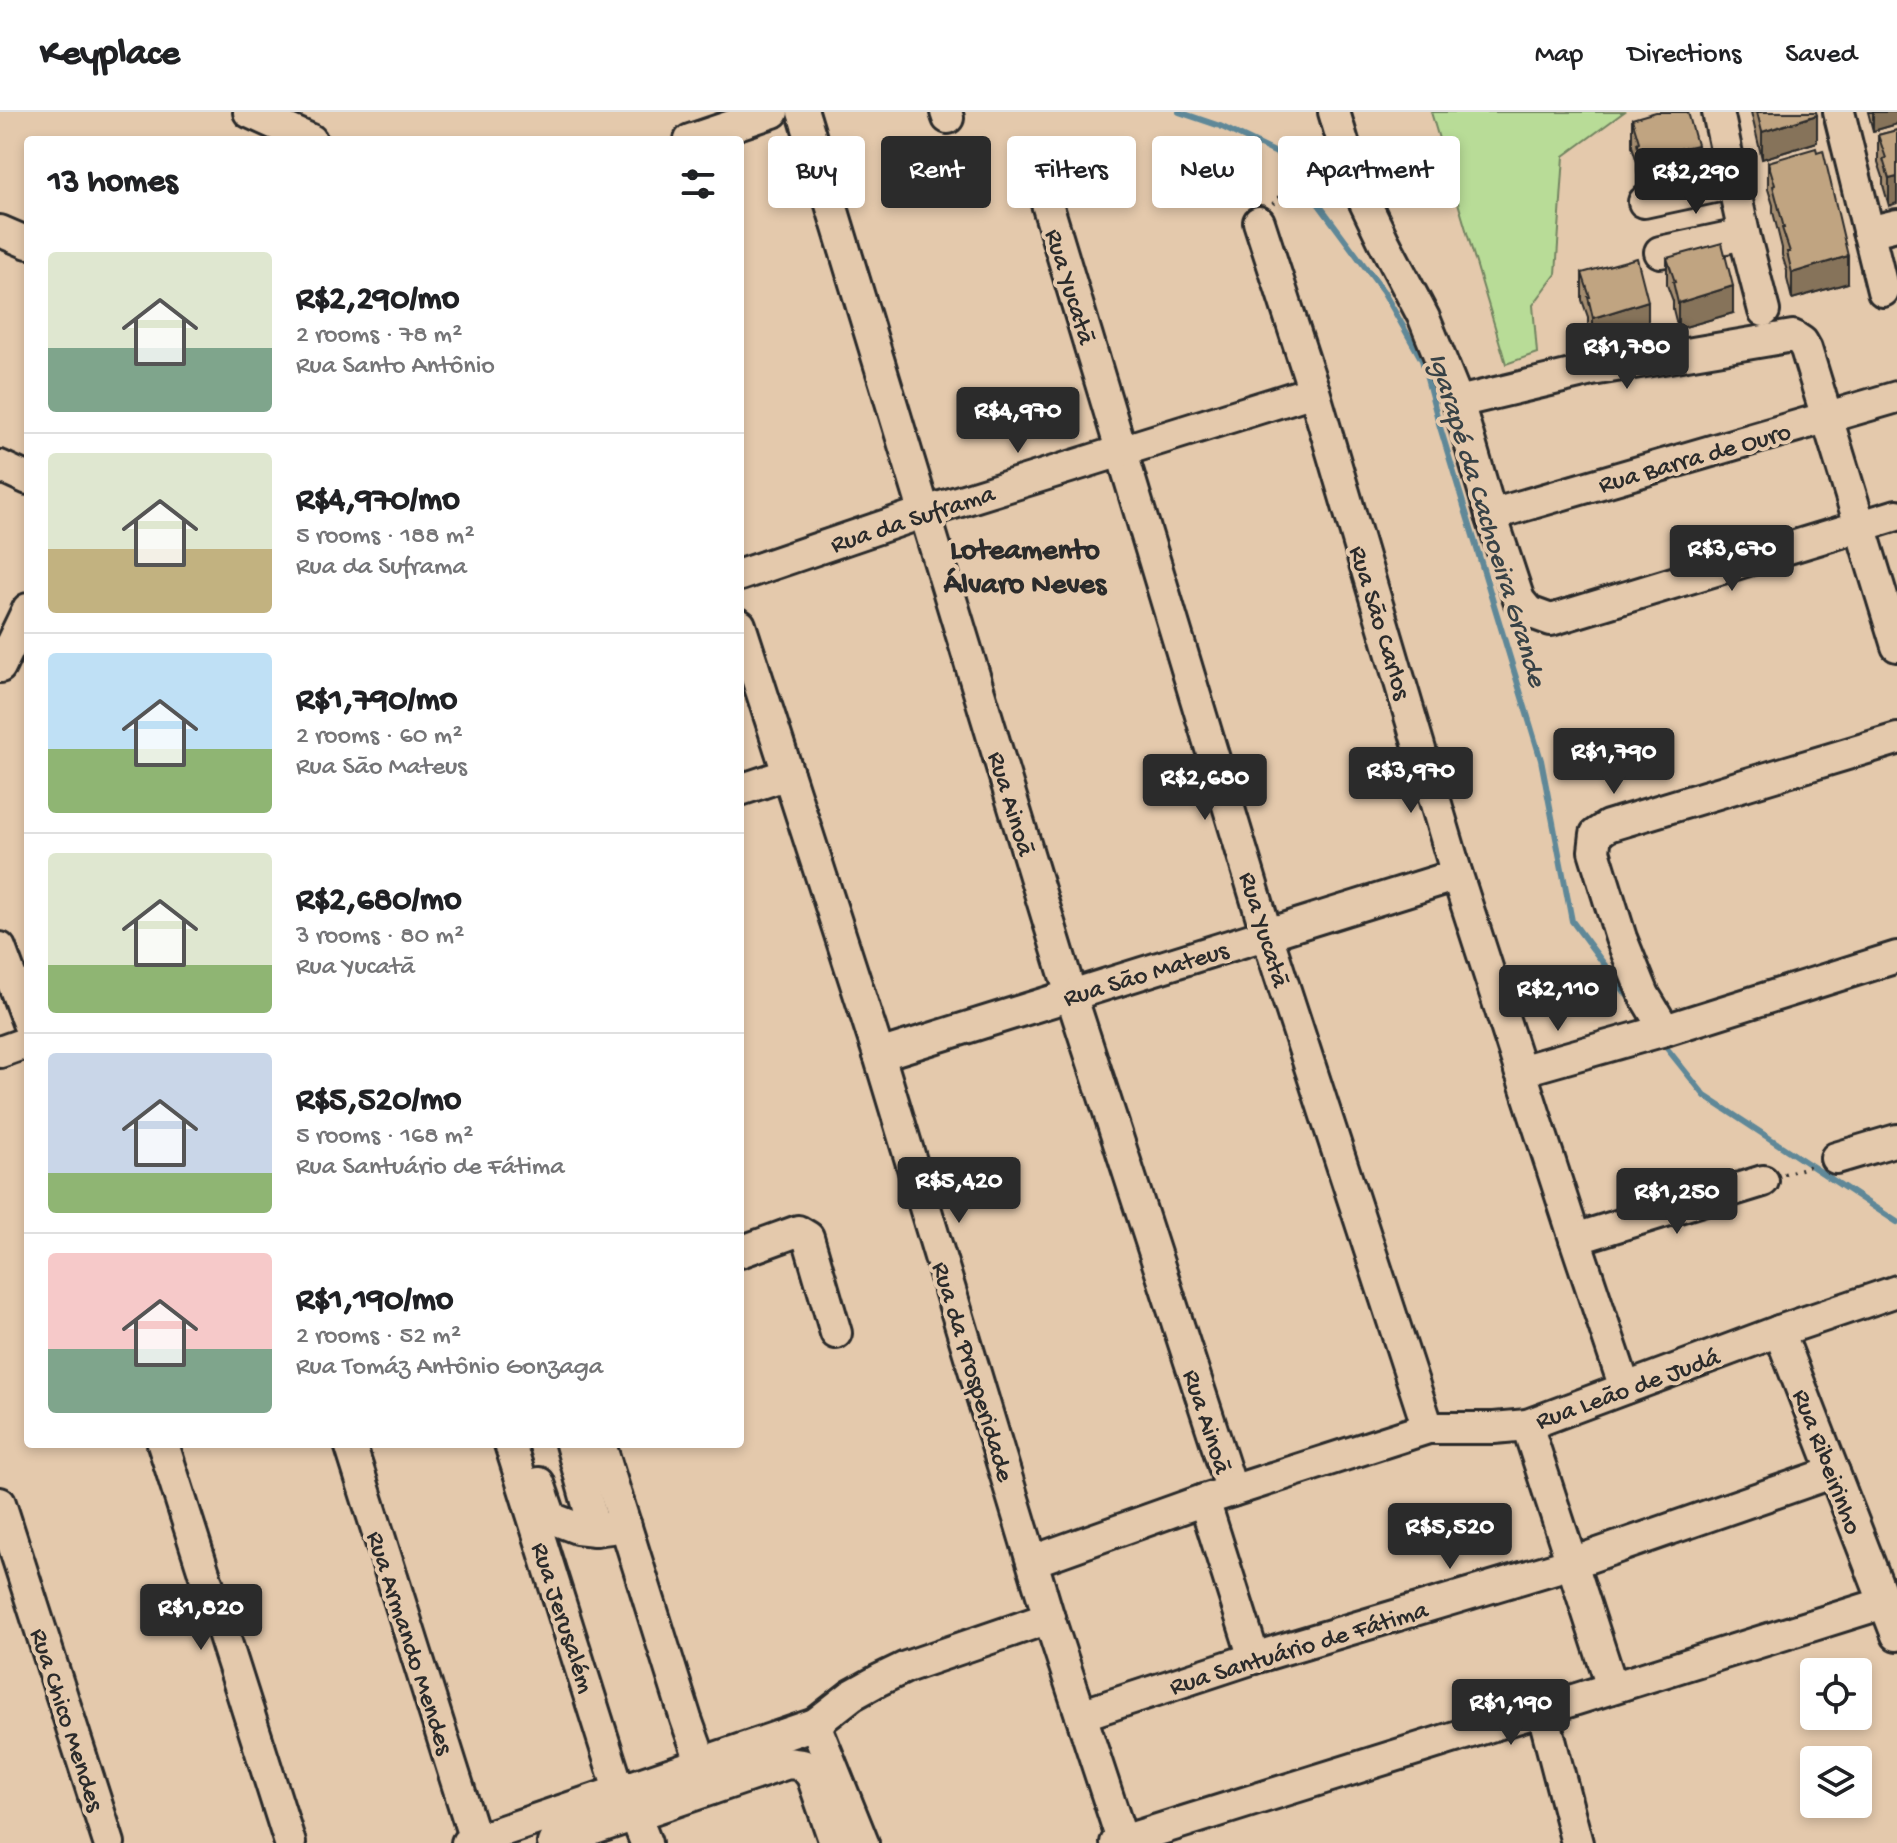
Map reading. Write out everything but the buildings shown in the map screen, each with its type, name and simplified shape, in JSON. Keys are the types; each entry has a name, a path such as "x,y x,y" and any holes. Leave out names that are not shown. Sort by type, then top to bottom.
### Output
{"street":[{"path":"249,112 302,136"},
{"path":"702,136 773,112"},
{"name":"Rua Ainoã","path":"803,112 1071,995 1218,1496 1254,1658"},
{"path":"1334,112 1355,182 1424,318 1458,402 1519,600 1529,612 1551,620 1897,515"},
{"path":"1718,112 1764,311"},
{"path":"1839,112 1883,228 1883,291"},
{"path":"1644,202 1733,183"},
{"name":"Rua Yucatã","path":"1048,208 1267,935 1428,1428"},
{"name":"Rua São Carlos","path":"1259,222 1314,391 1457,875 1625,1388"},
{"path":"0,231 24,241"},
{"path":"1660,252 1744,234"},
{"path":"1458,402 1592,370 1793,336 1806,349 1897,646"},
{"name":"Rua da Suframa","path":"744,574 925,512 1314,391"},
{"name":"Rua Barra de Ouro","path":"1491,515 1897,397"},
{"path":"0,466 24,477"},
{"path":"0,667 24,617"},
{"name":"Rua da Prosperidade","path":"744,637 879,1055 1049,1618 1121,1842"},
{"path":"1654,1033 1644,995 1621,938 1594,851 1596,834 1608,826 1897,739"},
{"path":"744,789 788,774"},
{"name":"Rua São Mateus","path":"879,1055 1457,875"},
{"path":"0,948 24,1012"},
{"path":"1520,1071 1654,1033 1897,957"},
{"path":"0,1052 24,1043"},
{"path":"1836,1158 1897,1140"},
{"path":"1575,1239 1763,1181"},
{"path":"744,1251 798,1231 808,1237 836,1333"},
{"name":"Rua Leão de Judá","path":"1033,1561 1218,1496 1428,1428 1527,1425 1779,1331 1897,1291"},
{"name":"Rua Ribeirinho","path":"1779,1331 1897,1635"},
{"path":"1527,1425 1612,1687"},
{"path":"164,1448 290,1843"},
{"name":"Rua Armando Mendes","path":"351,1448 471,1842"},
{"name":"Rua Jerusalém","path":"511,1448 627,1803 646,1843"},
{"path":"528,1448 603,1689"},
{"path":"572,1448 595,1530"},
{"path":"601,1448 706,1775"},
{"name":"Rua Santuário de Fátima","path":"1081,1715 1254,1658 1572,1563 1834,1472"},
{"name":"Rua Chico Mendes","path":"0,1503 109,1843"},
{"path":"551,1518 577,1528 595,1530 626,1526"},
{"path":"1121,1842 1884,1603"},
{"path":"471,1842 627,1803 706,1775 815,1724 852,1695 906,1667 1049,1618"},
{"path":"1542,1709 1577,1843"},
{"path":"815,1724 863,1843"},
{"path":"706,1775 788,1763 803,1765 812,1776 835,1843"},
{"path":"553,1843 627,1803"}],"path":[{"path":"1763,1181 1836,1158"}],"green space":[{"path":"1431,112 1624,112 1564,156 1556,274 1533,305 1537,353 1506,364 1460,208 1460,136 1438,136"}],"waterway":[{"name":"Igarapé da Cachoeira Grande","path":"1179,112 1220,126 1283,156 1383,291 1422,360 1541,760 1572,921 1633,1003"},
{"name":"Igarapé da Cachoeira Grande","path":"1665,1046 1705,1096 1897,1222"}],"district":[{"name":"Loteamento Álvaro Neves","path":"1025,565"}]}
